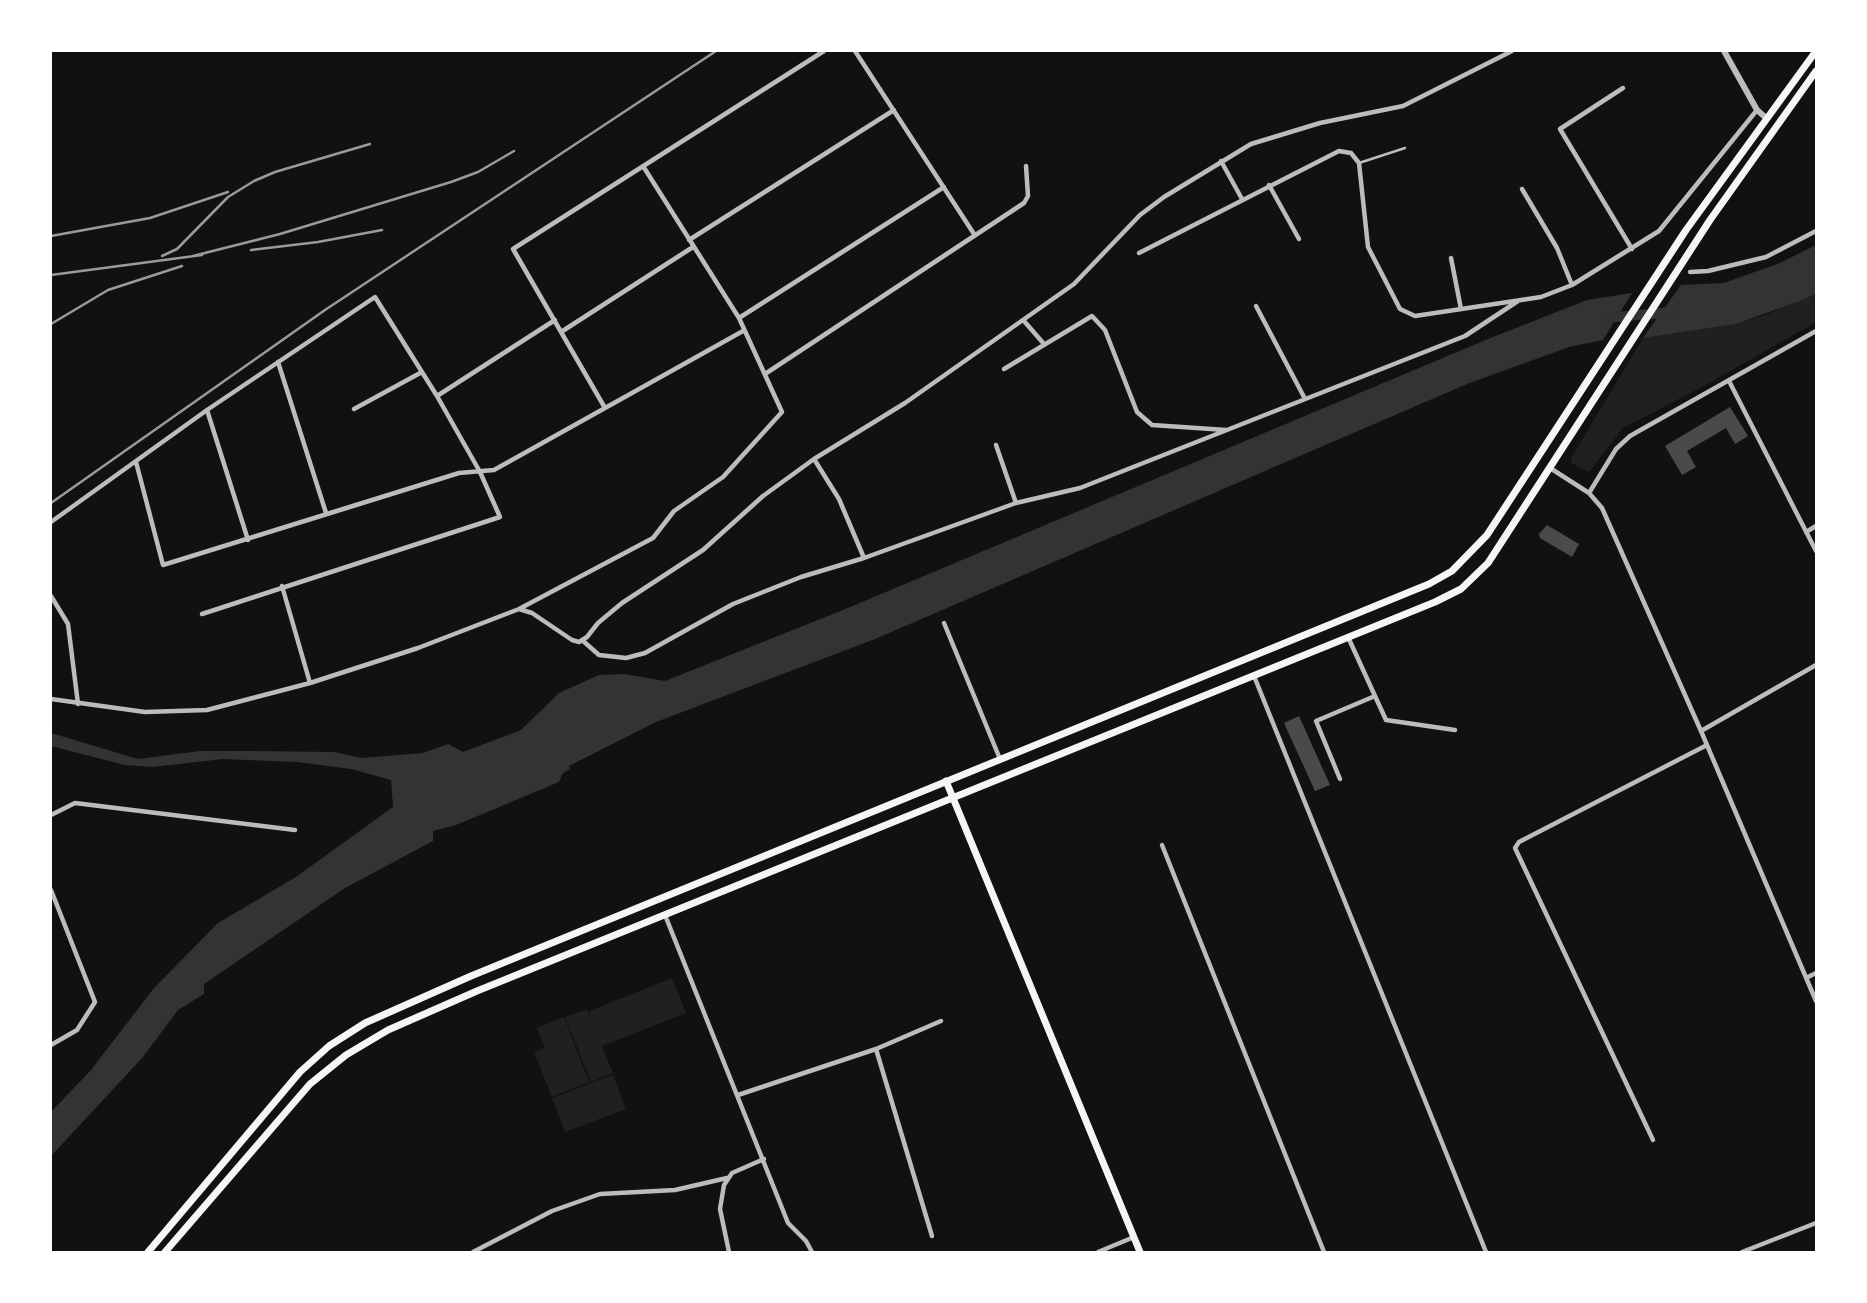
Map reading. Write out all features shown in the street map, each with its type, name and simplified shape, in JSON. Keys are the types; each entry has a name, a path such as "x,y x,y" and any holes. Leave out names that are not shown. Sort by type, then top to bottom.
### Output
{"main road":[{"path":"148,1252 300,1072 349,1031 471,976 1441,578 1478,546 1765,117 1816,51"},
{"path":"164,1252 301,1094 346,1055 402,1023 1348,638 1435,602 1470,582 1489,563 1668,285 1776,125 1816,71"},
{"path":"1765,117 1776,125"},
{"path":"1535,459 1550,468"},
{"path":"946,781 1140,1252"}],"street":[{"path":"605,408 513,249 824,51"},
{"path":"855,51 974,234"},
{"path":"519,609 532,612 572,640 582,640 622,603 703,551 763,496 814,458 905,403 1074,284 1140,215 1221,162 1251,144 1320,123 1403,106 1512,51"},
{"path":"1724,51 1757,110 1765,117"},
{"path":"1623,88 1560,128 1632,249"},
{"path":"689,240 894,110"},
{"path":"1139,253 1339,151 1351,153 1359,163 1368,247 1400,309 1415,316 1541,297 1573,285 1659,231 1757,110"},
{"path":"1221,162 1242,199"},
{"path":"51,699 145,712 206,710 310,683 418,648 519,609 653,538 674,511 723,477 782,412 739,318 643,166"},
{"path":"764,374 974,234 1024,204 1028,196 1026,166"},
{"path":"1269,185 1299,239"},
{"path":"739,318 944,187"},
{"path":"1522,189 1557,248 1573,285"},
{"path":"1690,272 1708,271 1766,257 1816,231"},
{"path":"561,332 693,247"},
{"path":"1451,258 1461,309"},
{"path":"51,522 207,410 375,297 437,396 480,472 500,517 202,614"},
{"path":"582,640 599,656 626,659 670,642 733,604 801,577 864,558 1016,503 1080,488 1229,430 1304,397 1465,336 1518,301"},
{"path":"1256,306 1304,397"},
{"path":"1004,369 1092,316 1105,330 1137,412 1152,425 1229,430"},
{"path":"437,396 555,320"},
{"path":"1024,321 1044,344"},
{"path":"136,462 163,565 459,473 494,470 743,331"},
{"path":"1589,493 1625,439 1816,331"},
{"path":"278,362 326,513"},
{"path":"354,409 422,372"},
{"path":"1729,381 1816,551"},
{"path":"207,410 248,540"},
{"path":"996,445 1016,503"},
{"path":"814,458 839,499 864,558"},
{"path":"1550,468 1589,493 1602,508 1816,1001"},
{"path":"1805,532 1816,526"},
{"path":"282,586 310,683"},
{"path":"51,596 68,624 78,704"},
{"path":"944,622 1000,759"},
{"path":"1348,638 1386,720 1455,730"},
{"path":"1701,731 1816,664"},
{"path":"1254,676 1486,1252"},
{"path":"1340,779 1316,720 1375,696"},
{"path":"1653,1140 1515,848 1519,842 1707,745"},
{"path":"51,815 75,803 295,830"},
{"path":"1162,845 1324,1252"},
{"path":"51,890 94,998 95,1008 78,1030 51,1045"},
{"path":"665,915 788,1223 806,1241 812,1252"},
{"path":"1806,978 1816,973"},
{"path":"738,1095 876,1049 941,1021"},
{"path":"876,1049 932,1236"},
{"path":"473,1252 552,1211 600,1194 675,1190 727,1178 736,1170 764,1159"},
{"path":"727,1178 720,1209 729,1252"},
{"path":"1742,1252 1816,1223"},
{"path":"1098,1252 1134,1237"}],"lane":[{"path":"1359,163 1405,148"}],"shaded area":[{"path":"1816,245 1816,293 1805,299 1736,324 1643,338 1681,285 1724,283 1780,263"},
{"path":"1632,293 1603,340 1569,347 1467,384 875,639 656,722 569,766 570,769 562,774 559,782 456,825 433,831 433,841 345,888 204,984 204,994 178,1010 143,1057 51,1156 51,1112 91,1070 154,988 218,923 296,877 393,807 391,780 351,769 297,762 223,759 152,767 125,765 51,746 51,733 138,759 200,751 335,752 361,758 423,753 448,744 463,752 521,730 559,693 599,675 624,674 665,681 843,610 1488,339 1587,300"},
{"path":"1816,293 1816,322 1704,386 1623,428 1589,472 1571,463 1571,458 1643,338 1736,324"},
{"path":"672,978 686,1013 602,1046 613,1073 591,1082 565,1017 587,1009 592,1020 589,1011"},
{"path":"564,1017 589,1082 552,1097 534,1052 545,1048 537,1028"},
{"path":"613,1075 626,1109 565,1132 552,1098"}],"building":[{"path":"1730,407 1748,436 1735,444 1726,428 1687,451 1696,467 1682,475 1665,446"},
{"path":"1547,525 1579,544 1572,557 1540,538 1539,534"},
{"path":"1299,716 1330,785 1315,791 1284,723"}],"waterway":[{"path":"1605,318 1673,312"}],"railway":[{"path":"51,503 325,310 716,51"},
{"path":"162,256 177,249 228,197 254,181 275,172 370,144"},
{"path":"193,256 280,234 451,182 478,172 514,151"},
{"path":"51,236 150,218 228,192"},
{"path":"251,250 318,242 382,230"},
{"path":"51,275 202,255"},
{"path":"51,324 108,290 182,266"}]}
